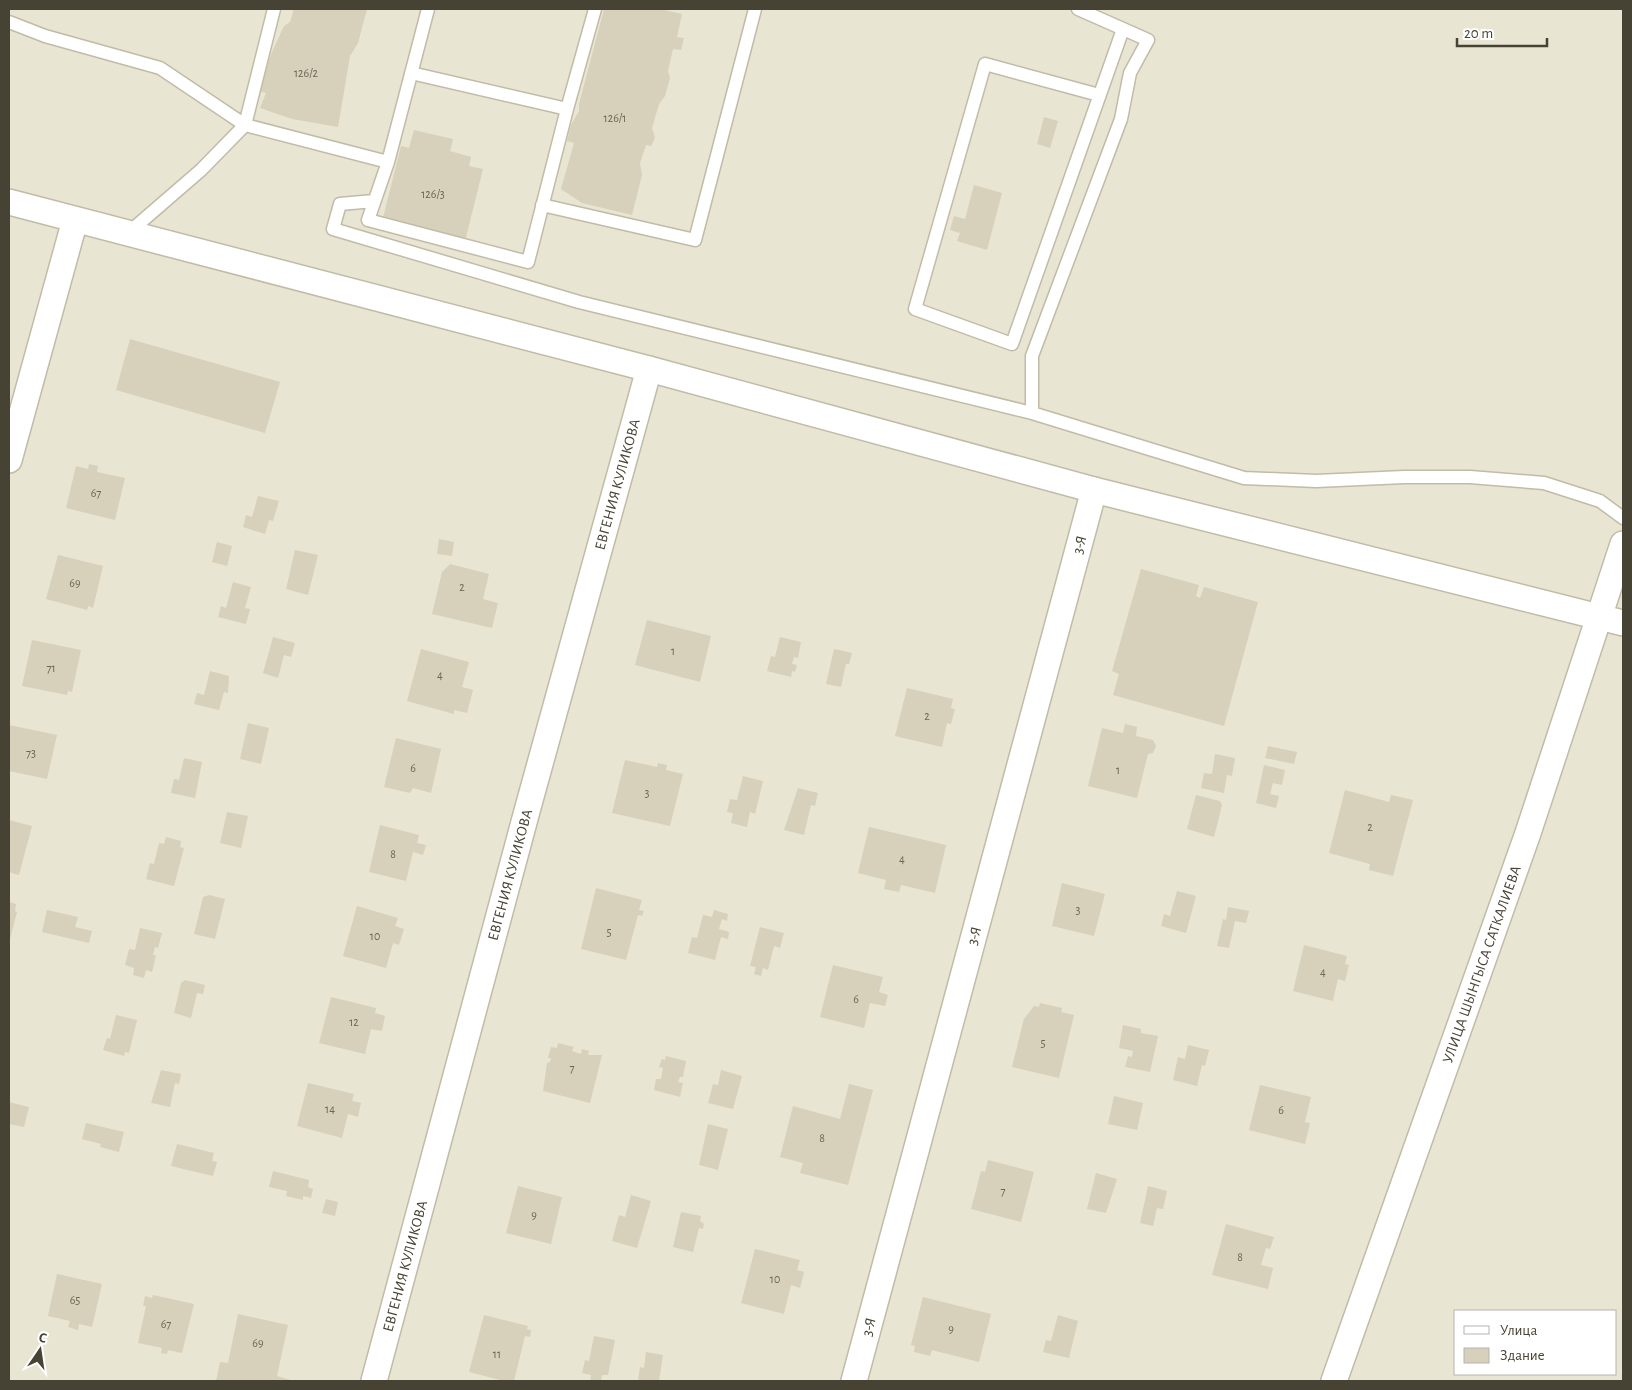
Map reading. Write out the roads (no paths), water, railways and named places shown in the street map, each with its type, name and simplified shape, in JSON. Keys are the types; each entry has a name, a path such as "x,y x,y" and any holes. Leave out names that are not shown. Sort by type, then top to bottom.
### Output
{"street":[{"path":"9,202 648,370 1094,490 1623,623"},
{"path":"9,460 75,220"},
{"name":"ЕВГЕНИЯ КУЛИКОВА","path":"374,1381 648,370"},
{"name":"3-Я","path":"854,1381 1094,490"},
{"name":"УЛИЦА ШЫНГЫСА САТКАЛИЕВА","path":"1334,1381 1528,833 1623,544"}],"lane":[{"path":"127,234 201,170 245,125 274,9"},
{"path":"428,9 388,162 368,220 528,262 595,9"},
{"path":"542,205 695,240 755,9"},
{"path":"1032,413 1032,356 1121,119 1130,73 1148,40 1078,9"},
{"path":"9,22 45,36 160,68 245,125 388,162"},
{"path":"1099,95 984,64 915,309 1012,344 1124,29"},
{"path":"411,73 567,109"},
{"path":"374,201 340,204 333,229 579,302 1032,413 1244,478 1316,481 1470,476 1544,483 1600,501 1623,518"}]}
